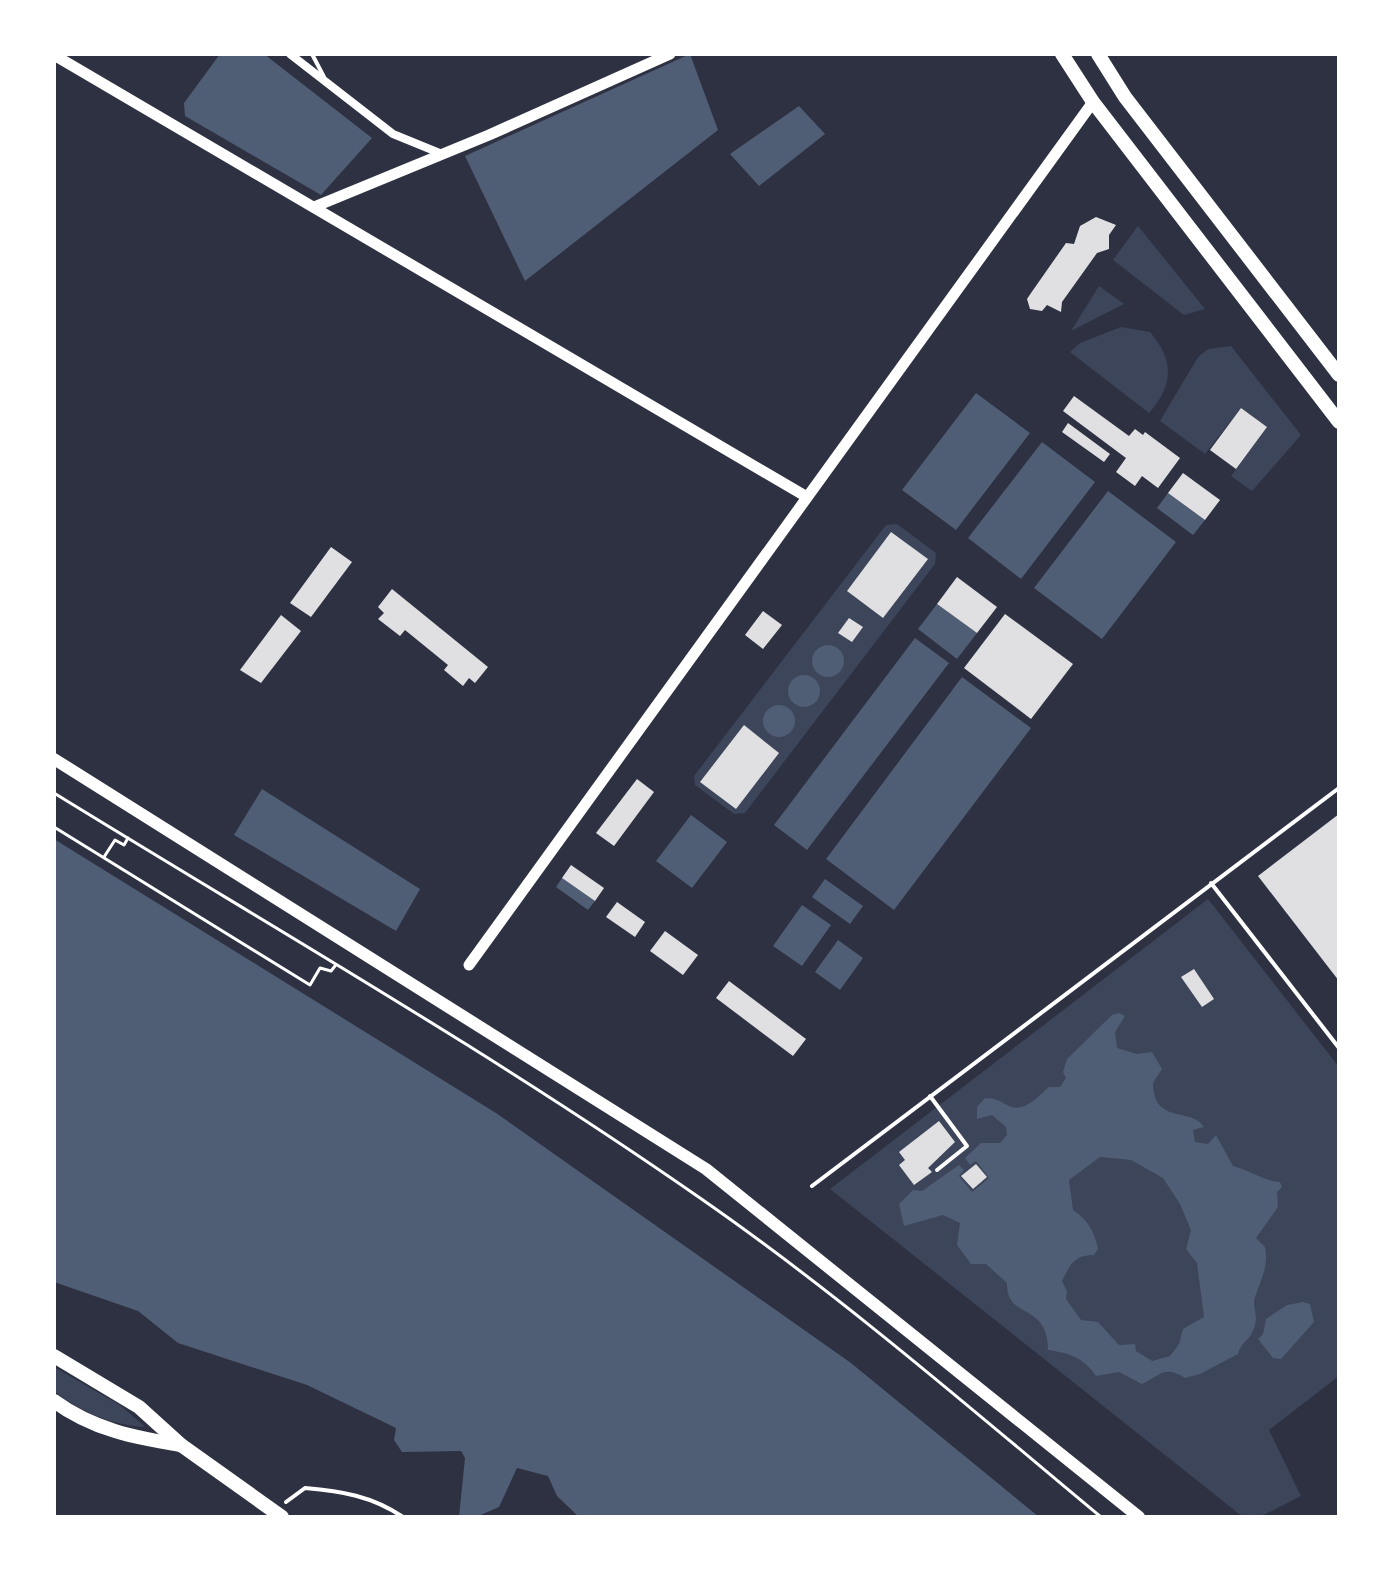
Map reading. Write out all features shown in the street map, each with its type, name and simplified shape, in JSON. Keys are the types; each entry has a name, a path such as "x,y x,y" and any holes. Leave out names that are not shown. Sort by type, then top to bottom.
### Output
{"main road":[{"path":"1062,54 1093,102 1339,422"},
{"path":"1098,54 1125,97 1339,375"},
{"path":"54,759 706,1169 1139,1517"},
{"path":"54,1356 139,1407 181,1445 284,1510"},
{"path":"54,1401 75,1416 128,1437 181,1445"}],"street":[{"path":"290,54 393,134 443,154"},
{"path":"314,207 670,54"},
{"path":"54,55 807,497"},
{"path":"469,965 1093,102"}],"lane":[{"path":"312,54 327,83"},
{"path":"812,1186 1339,788"},
{"path":"1211,883 1339,1048"},
{"path":"930,1096 967,1146 937,1170"},
{"path":"284,1510 305,1488 347,1492 386,1505 403,1517"}],"path":[{"path":"54,802 56,794 583,1119 702,1199 954,1394 1101,1517"},
{"path":"54,827 310,985 320,968 331,971 335,966"},
{"path":"104,857 115,840 124,845 128,838"}],"shaded area":[{"path":"220,54 264,54 372,138 321,195 185,116 184,103"},
{"path":"690,54 718,130 525,281 465,156"},
{"path":"799,106 825,134 759,186 730,154"},
{"path":"1138,226 1205,309 1184,315 1113,260"},
{"path":"1099,286 1124,304 1071,331"},
{"path":"1121,327 1150,332 1164,353 1168,373 1166,383 1149,413 1070,352 1080,343"},
{"path":"1231,346 1301,435 1252,491 1231,476 1267,427 1241,408 1205,454 1160,421 1198,357 1208,349"},
{"path":"976,393 1030,433 956,530 902,490"},
{"path":"1042,442 1095,482 1021,579 968,538"},
{"path":"1108,491 1176,542 1102,639 1034,588"},
{"path":"1168,493 1205,520 1193,535 1157,508"},
{"path":"897,524 936,553 935,564 745,813 734,814 695,785 694,776 886,525"},
{"path":"937,604 977,633 957,659 918,629"},
{"path":"915,638 949,663 807,850 774,825"},
{"path":"828,645 840,649 844,661 840,673 828,677 816,673 812,661 816,649"},
{"path":"804,675 816,679 820,691 816,703 804,707 792,703 788,691 792,679"},
{"path":"962,677 1031,728 894,910 826,859"},
{"path":"779,705 791,709 795,721 791,733 779,737 767,733 763,721 767,709"},
{"path":"262,789 420,889 396,931 234,835"},
{"path":"691,815 727,842 692,888 656,861"},
{"path":"54,839 496,1113 851,1363 1039,1517 579,1517 557,1496 548,1476 517,1468 499,1507 476,1517 459,1517 465,1458 461,1451 402,1452 394,1440 396,1428 307,1385 178,1343 138,1311 54,1282"},
{"path":"562,878 595,901 588,910 556,887"},
{"path":"825,879 863,906 850,924 812,897"},
{"path":"1208,899 1339,1067 1339,1376 1269,1430 1301,1496 1260,1517 1243,1517 830,1189"},
{"path":"802,905 831,925 802,966 773,946"},
{"path":"838,940 863,958 840,990 815,972"},
{"path":"1119,1013 1125,1016 1115,1032 1117,1048 1137,1054 1152,1052 1162,1069 1153,1083 1159,1105 1198,1121 1204,1127 1193,1130 1195,1142 1208,1144 1216,1135 1233,1166 1280,1182 1282,1187 1277,1192 1278,1207 1256,1238 1265,1247 1266,1261 1254,1301 1256,1322 1252,1333 1238,1354 1200,1374 1185,1378 1167,1372 1142,1384 1119,1372 1096,1376 1075,1357 1048,1350 1041,1324 1013,1303 1008,1295 1007,1283 986,1264 971,1264 957,1245 960,1223 943,1215 904,1226 899,1204 913,1190 922,1191 959,1165 964,1170 959,1176 972,1192 989,1178 976,1161 970,1165 965,1158 981,1143 1000,1143 1007,1135 1006,1127 992,1115 977,1119 977,1107 985,1098 1020,1107 1049,1087 1060,1087 1066,1078 1063,1072 1067,1059 1112,1015","holes":["1100,1157 1131,1160 1163,1178 1180,1204 1191,1230 1186,1249 1197,1263 1204,1317 1183,1329 1179,1344 1170,1356 1152,1361 1136,1351 1135,1344 1119,1345 1098,1322 1081,1320 1066,1299 1067,1291 1062,1281 1074,1262 1094,1255 1098,1249 1090,1226 1073,1210 1069,1180"]},
{"path":"1310,1304 1314,1322 1281,1359 1273,1358 1258,1339 1263,1334 1266,1319 1287,1305"},
{"path":"54,1367 120,1405 145,1427 108,1420 64,1398 54,1391"}],"building":[{"path":"1096,217 1116,225 1109,235 1109,249 1097,253 1062,302 1061,312 1047,305 1042,311 1030,309 1027,299 1066,243 1074,244 1080,226"},
{"path":"1074,396 1129,436 1135,429 1143,435 1145,432 1180,458 1158,488 1142,476 1135,486 1116,472 1126,458 1063,411"},
{"path":"1241,408 1267,427 1236,469 1210,450"},
{"path":"1068,423 1110,454 1104,462 1062,432"},
{"path":"1183,473 1220,500 1205,520 1168,493"},
{"path":"891,532 928,559 883,618 847,591"},
{"path":"331,547 352,562 311,617 290,603"},
{"path":"957,577 997,607 977,633 937,604"},
{"path":"392,589 488,667 475,683 469,678 463,686 444,670 448,665 405,630 400,636 378,619 384,613 378,607"},
{"path":"763,611 782,625 763,649 745,635"},
{"path":"1005,614 1073,664 1031,719 964,668"},
{"path":"281,615 301,631 261,683 240,670"},
{"path":"849,618 863,627 852,642 838,633"},
{"path":"744,725 779,753 736,809 700,782"},
{"path":"637,779 654,792 614,846 596,833"},
{"path":"1339,814 1339,981 1258,876"},
{"path":"571,865 604,888 595,901 562,878"},
{"path":"617,902 645,922 635,937 606,917"},
{"path":"665,931 698,955 683,975 650,951"},
{"path":"1194,969 1214,999 1202,1007 1181,977"},
{"path":"729,981 806,1039 793,1056 716,998"},
{"path":"939,1121 955,1142 928,1168 932,1172 914,1185 899,1165 905,1160 899,1152"},
{"path":"976,1164 987,1177 973,1189 961,1176"}]}
